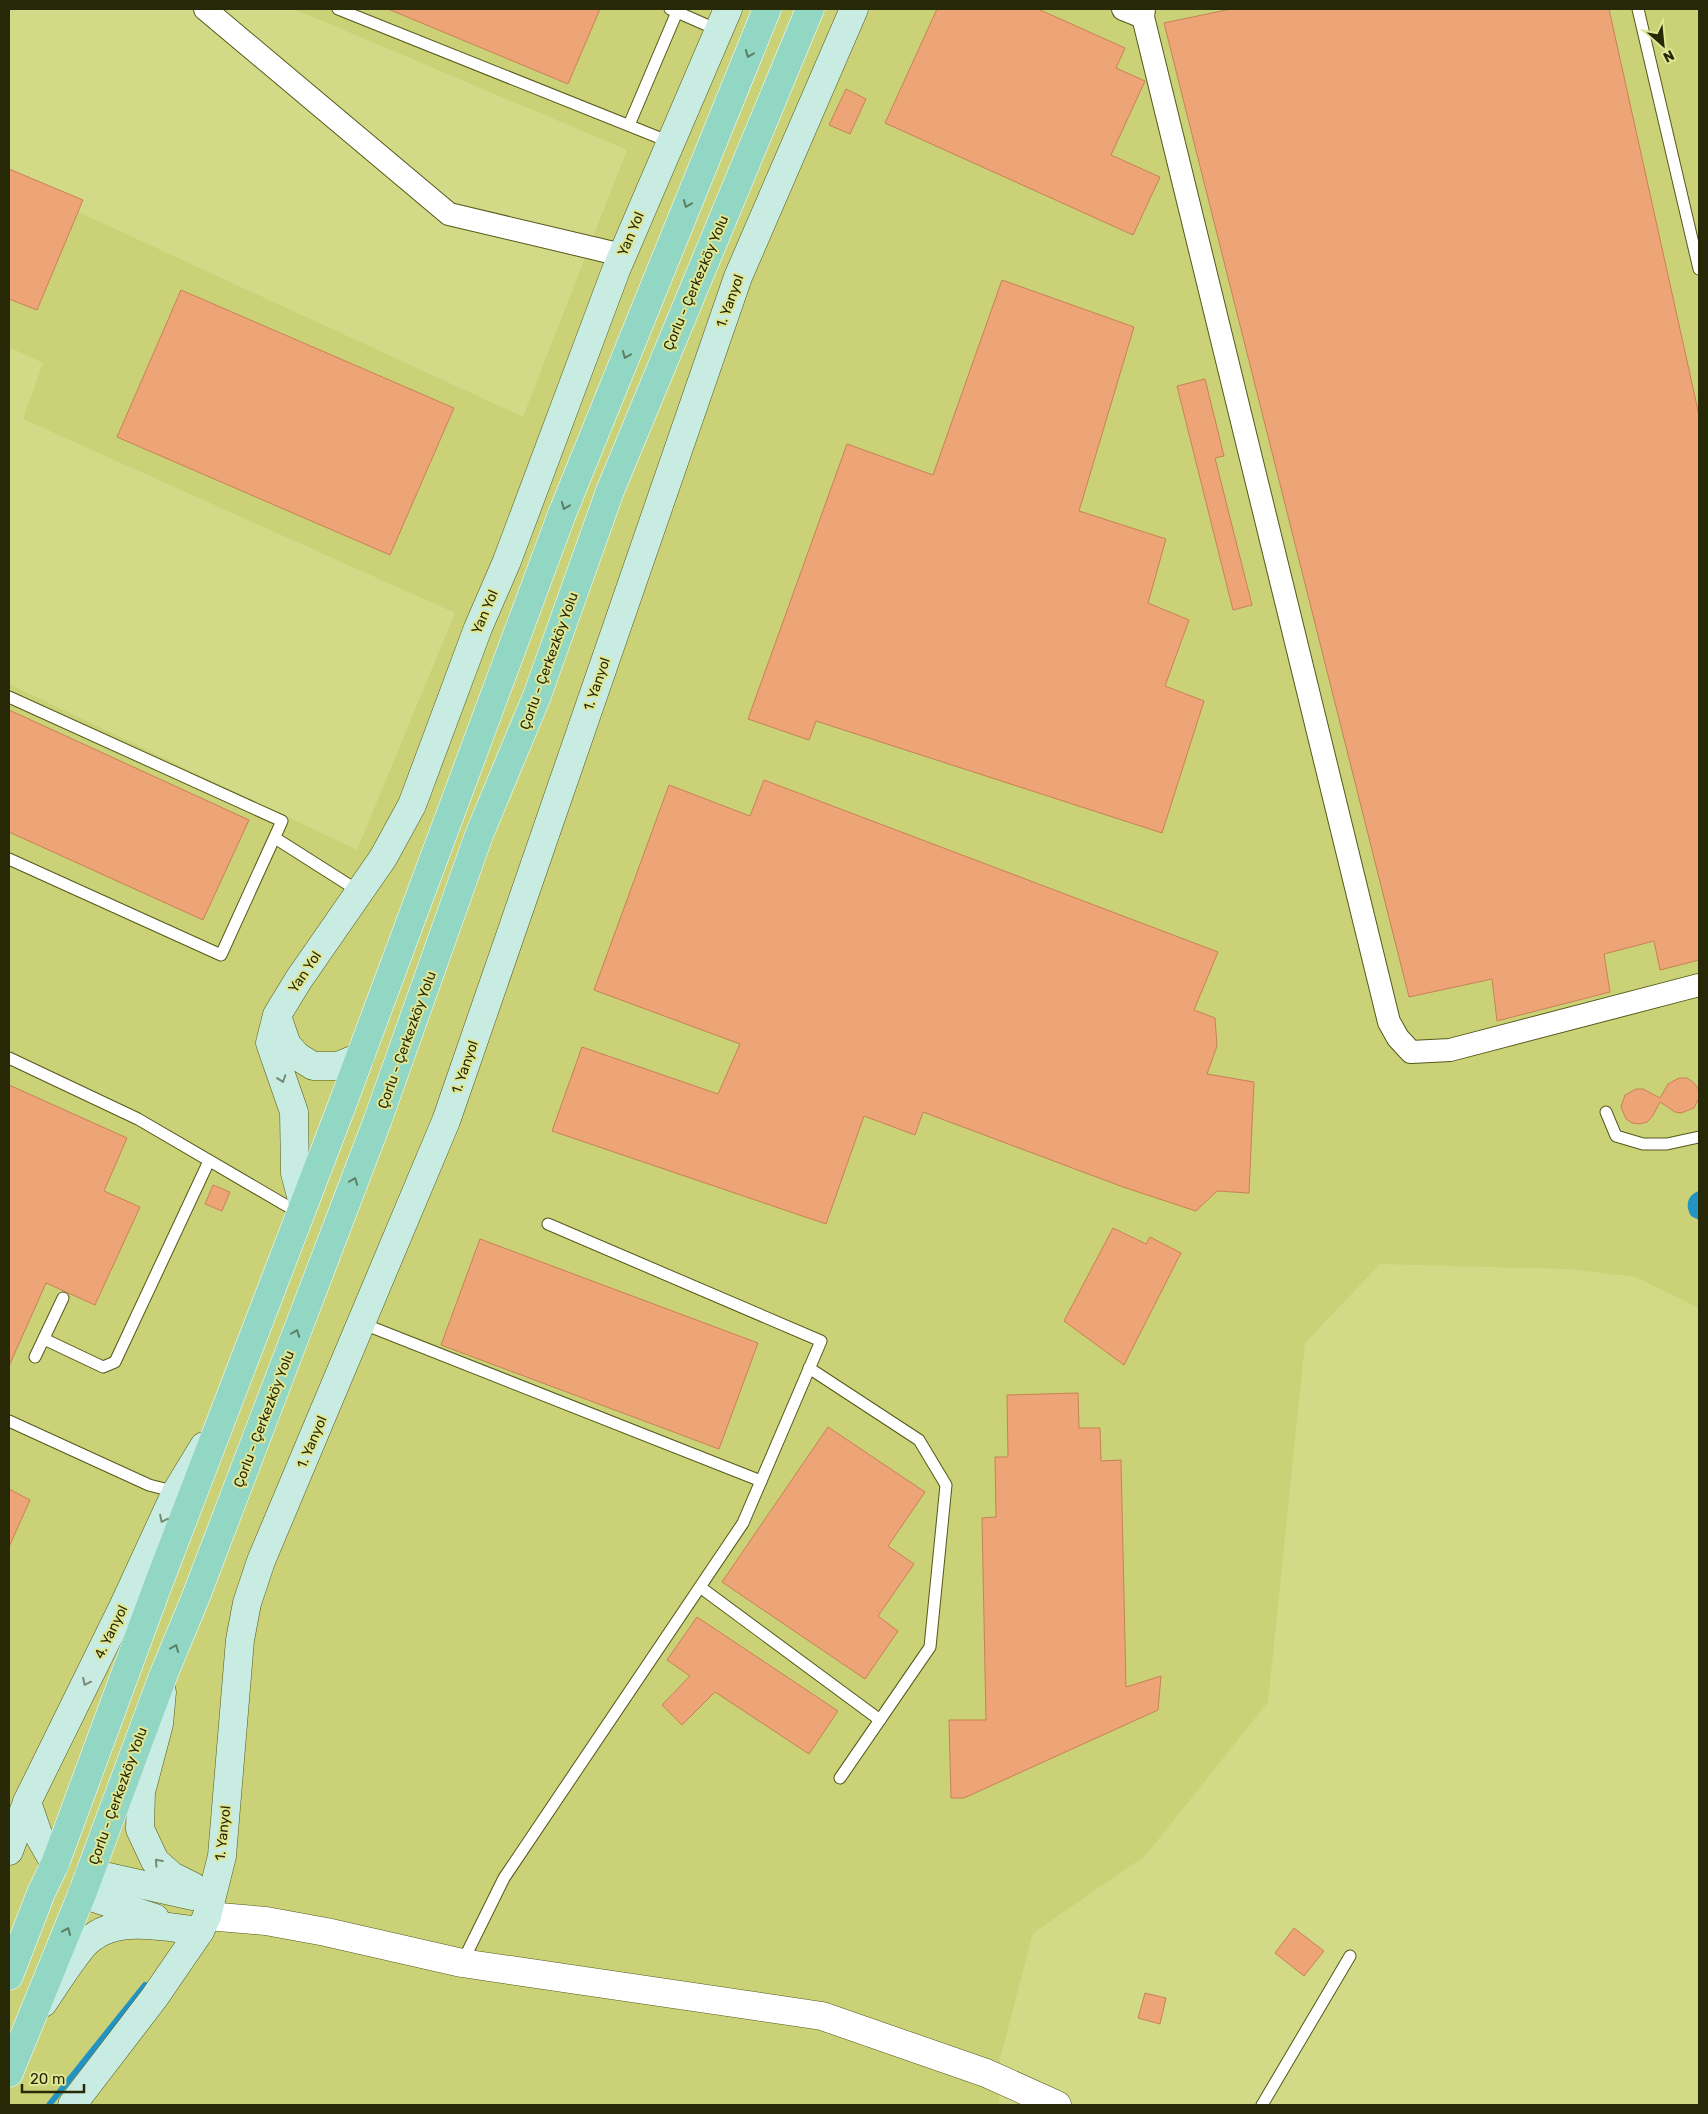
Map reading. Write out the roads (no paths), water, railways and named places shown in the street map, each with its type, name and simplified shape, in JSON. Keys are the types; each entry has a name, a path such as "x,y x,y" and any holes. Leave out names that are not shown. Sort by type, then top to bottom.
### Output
{"main road":[{"path":"9,1976 19,1933 54,1864 222,1416 360,1057 562,514 767,9"},
{"name":"Çorlu - Çerkezköy Yolu","path":"9,2073 86,1883 163,1676 198,1590 377,1122 479,835 537,696 610,491 810,9"},
{"name":"1. Yanyol","path":"72,2105 154,1998 206,1916 222,1856 240,1640 247,1603 261,1561 446,1121 738,277 854,9"},
{"name":"Yan Yol","path":"301,1208 295,1173 294,1112 270,1043 277,1015 382,858 412,805 478,628 508,561 622,255 723,19"},
{"path":"277,1015 287,1045 297,1056 313,1066 338,1066 360,1057"},
{"name":"4. Yanyol","path":"9,1851 18,1808 123,1607 176,1492 222,1416"},
{"path":"163,1676 159,1724 141,1792 140,1829 155,1860 172,1876 192,1886 206,1916"},
{"path":"18,1808 38,1834 54,1864 86,1883 206,1916"},
{"path":"30,2020 84,1945 98,1933 114,1927 206,1916"}],"street":[{"path":"205,9 449,214 622,255"},
{"path":"1136,12 1389,1022 1398,1038 1411,1052 1450,1050 1699,985"},
{"path":"206,1916 266,1921 309,1928 462,1963 822,2016 986,2073 1057,2105"}],"lane":[{"path":"338,9 670,142"},
{"path":"1638,9 1699,269"},
{"path":"629,125 673,10 723,19"},
{"path":"9,697 282,822 221,955 9,858"},
{"path":"275,838 360,892"},
{"path":"9,1058 138,1119 301,1208"},
{"path":"1606,1112 1616,1136 1643,1144 1667,1144 1699,1137"},
{"path":"44,1339 103,1367 115,1362 210,1160"},
{"path":"462,1963 504,1878 743,1523 821,1342 548,1224"},
{"path":"35,1357 64,1298"},
{"path":"361,1323 761,1481"},
{"path":"810,1368 919,1440 946,1485 930,1647 840,1778"},
{"path":"9,1421 149,1485 176,1492"},
{"path":"700,1587 880,1720"},
{"path":"1262,2105 1350,1956"}],"water":[{"path":"1699,1191 1699,1220 1691,1216 1688,1201 1692,1195"}],"waterway":[{"path":"49,2105 145,1985"}]}
